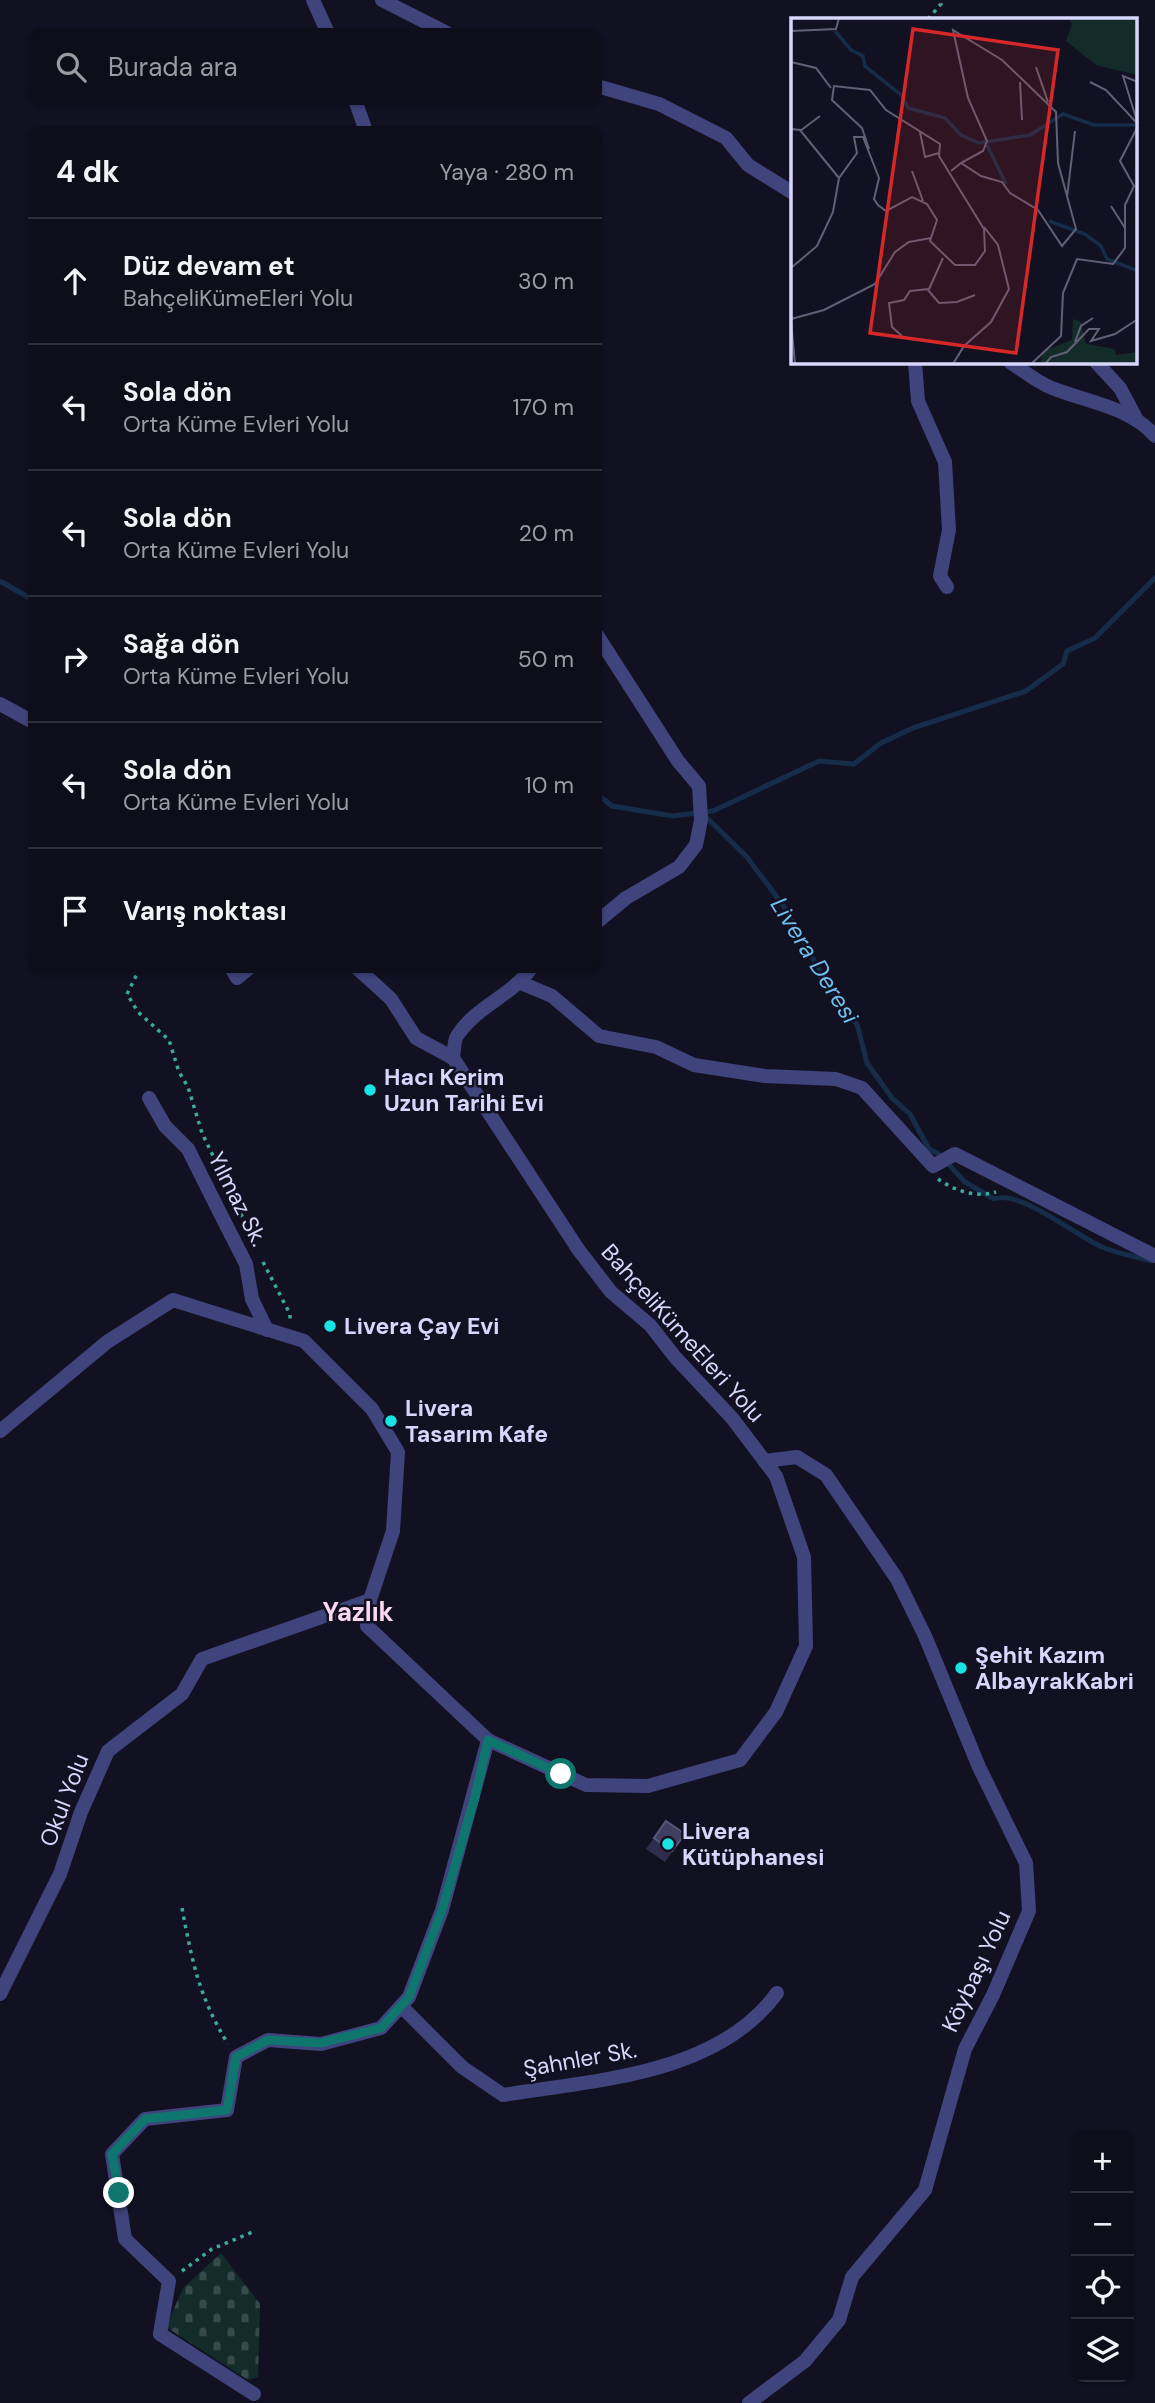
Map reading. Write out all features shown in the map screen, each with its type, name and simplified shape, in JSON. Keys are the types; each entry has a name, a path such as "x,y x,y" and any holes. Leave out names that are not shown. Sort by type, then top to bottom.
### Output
{"street":[{"path":"313,0 326,28"},
{"path":"382,0 437,28"},
{"path":"602,87 659,104 726,138 748,165 791,192"},
{"path":"357,105 364,126"},
{"path":"915,364 919,401 945,462 949,530 940,576 947,587"},
{"path":"1013,364 1051,388 1087,398 1137,420 1155,436"},
{"path":"1098,364 1120,388 1137,420"},
{"path":"602,643 678,761 699,786 701,820 696,845 679,867 626,898 602,918"},
{"path":"0,704 28,719"},
{"name":"BahçeliKümeEleri Yolu","path":"0,1432 107,1342 173,1300 304,1341 372,1409 398,1452 393,1531 370,1600 367,1626 488,1740 586,1785 649,1786 740,1760 776,1712 806,1646 804,1557 776,1476 732,1418 675,1357 650,1325 611,1292 578,1249 453,1058 416,1038 391,999 362,973"},
{"path":"453,1058 456,1037 471,1020 521,983 528,973"},
{"path":"521,983 552,996 599,1036 656,1047 694,1065 765,1076 836,1079 862,1088 933,1166 954,1154 1155,1256"},
{"name":"Yılmaz Sk.","path":"149,1098 165,1126 188,1149 246,1264 252,1299 267,1330"},
{"name":"Köybaşı Yolu","path":"749,2403 805,2361 839,2320 852,2277 925,2190 965,2049 993,1995 1029,1911 1026,1863 979,1767 925,1636 897,1579 825,1475 797,1457 764,1461"},
{"name":"Okul Yolu","path":"0,1994 23,1954 60,1874 81,1812 108,1751 182,1694 202,1658 370,1600"},
{"path":"254,2394 160,2334 169,2281 125,2239 112,2154 145,2119 227,2110 236,2057 268,2040 321,2043 381,2028 401,2006 409,1997 442,1910 475,1797 488,1740"},
{"name":"Şahnler Sk.","path":"401,2006 462,2067 503,2095 643,2072 670,2063 709,2048 760,2017 777,1993"}],"path":[{"path":"929,18 941,4 939,0"},
{"path":"138,973 127,994 138,1012 169,1041 179,1072 188,1087 202,1133 254,1243"},
{"path":"933,1175 950,1187 983,1196 1019,1186"},
{"path":"260,1255 290,1314 290,1337"},
{"path":"181,1909 192,1962 207,2010 236,2057"},
{"path":"169,2281 212,2249 255,2231"}],"green space":[{"path":"221,2253 260,2304 258,2377 248,2380 166,2327 183,2288"}],"building":[{"path":"666,1821 685,1834 672,1851 654,1838"}],"waterway":[{"name":"Livera Deresi","path":"602,798 612,806 673,816 713,811 819,761 854,764 881,743 913,728 1026,691 1063,664 1067,651 1095,638 1155,578"},
{"name":"Livera Deresi","path":"0,581 28,597"},
{"name":"Livera Deresi","path":"703,814 746,856 783,905 839,1005 857,1024 867,1063 892,1098 910,1114 929,1149 939,1154 965,1182 994,1199 1018,1201 1048,1215 1102,1247 1151,1261"}],"place":[{"name":"Hacı Kerim Uzun Tarihi Evi","path":"370,1090"},
{"name":"Livera Çay Evi","path":"330,1326"},
{"name":"Livera Tasarım Kafe","path":"391,1421"},
{"name":"Şehit Kazım AlbayrakKabri","path":"961,1668"},
{"name":"Livera Kütüphanesi","path":"668,1844"}],"district":[{"name":"Yazlık","path":"358,1612"}],"route":[{"path":"119,2193 112,2154 145,2119 227,2110 236,2057 268,2040 321,2043 381,2028 409,1997 442,1910 475,1797 488,1740 561,1774"}]}
